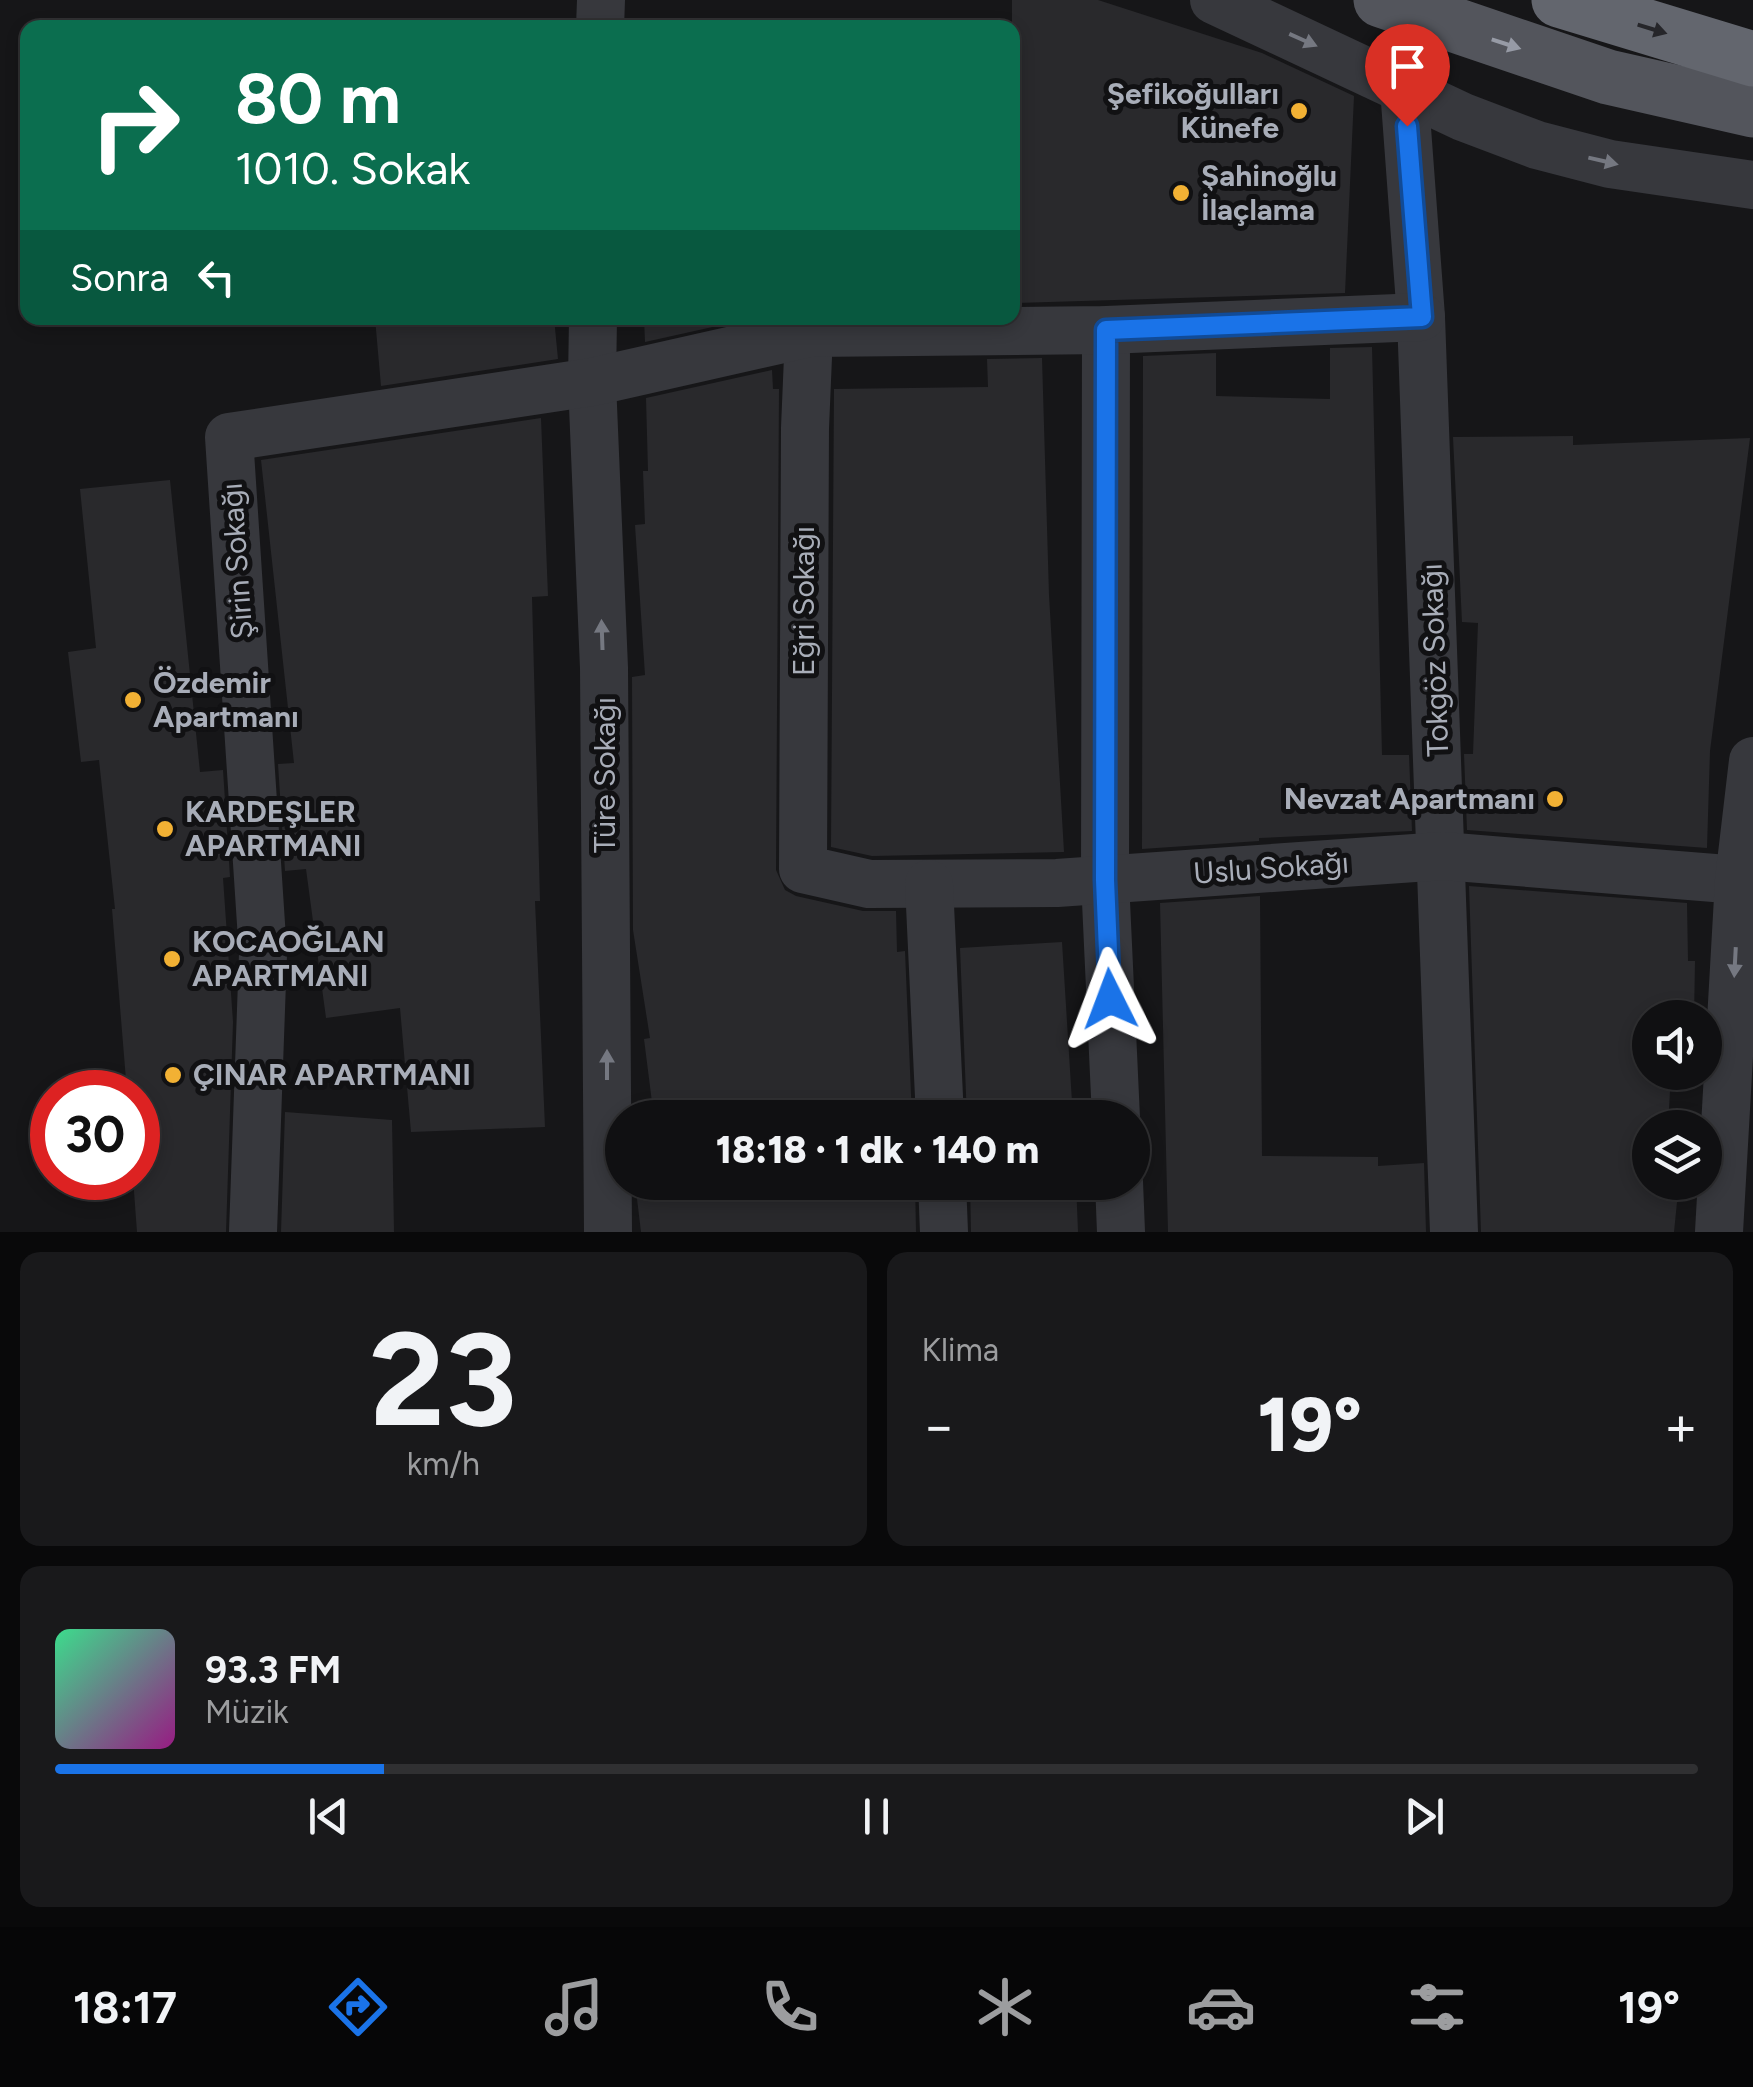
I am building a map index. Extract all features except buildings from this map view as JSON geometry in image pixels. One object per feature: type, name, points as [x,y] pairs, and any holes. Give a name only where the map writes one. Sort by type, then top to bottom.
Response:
[{"type":"highway","points":[[1559,0],[1753,60]]},
{"type":"main road","points":[[1381,0],[1608,77],[1753,110]]},
{"type":"street","points":[[1214,0],[1463,117],[1538,145],[1610,164],[1753,186]]},
{"type":"street","name":"Tokgöz Sokağı","points":[[1404,88],[1422,317],[1454,1232]]},
{"type":"street","points":[[592,382],[809,333],[1106,330],[1422,317]]},
{"type":"street","name":"Türe Sokağı","points":[[594,325],[592,382],[604,668],[608,1232]]},
{"type":"street","points":[[1106,330],[1105,880],[1115,1100]]},
{"type":"street","name":"Eğri Sokağı","points":[[804,869],[804,428],[809,333]]},
{"type":"street","name":"Şirin Sokağı","points":[[253,1232],[263,954],[229,437],[592,382]]},
{"type":"street","points":[[1719,1232],[1739,880],[1753,760]]},
{"type":"street","name":"Uslu Sokağı","points":[[804,869],[869,884],[929,884],[1105,880],[1443,856],[1739,880]]},
{"type":"street","points":[[929,884],[939,1100]]},
{"type":"street","points":[[943,1200],[944,1232]]},
{"type":"street","points":[[1119,1200],[1121,1232]]},
{"type":"place","name":"Şefikoğulları Künefe","points":[[1299,111]]},
{"type":"place","name":"Şahinoğlu İlaçlama","points":[[1181,193]]},
{"type":"place","name":"Özdemir Apartmanı","points":[[133,700]]},
{"type":"place","name":"Nevzat Apartmanı","points":[[1555,799]]},
{"type":"place","name":"KARDEŞLER APARTMANI","points":[[165,829]]},
{"type":"place","name":"KOCAOĞLAN APARTMANI","points":[[172,959]]},
{"type":"place","name":"ÇINAR APARTMANI","points":[[173,1075]]},
{"type":"route","points":[[1110,999],[1105,880],[1106,330],[1422,317],[1407,126]]}]
